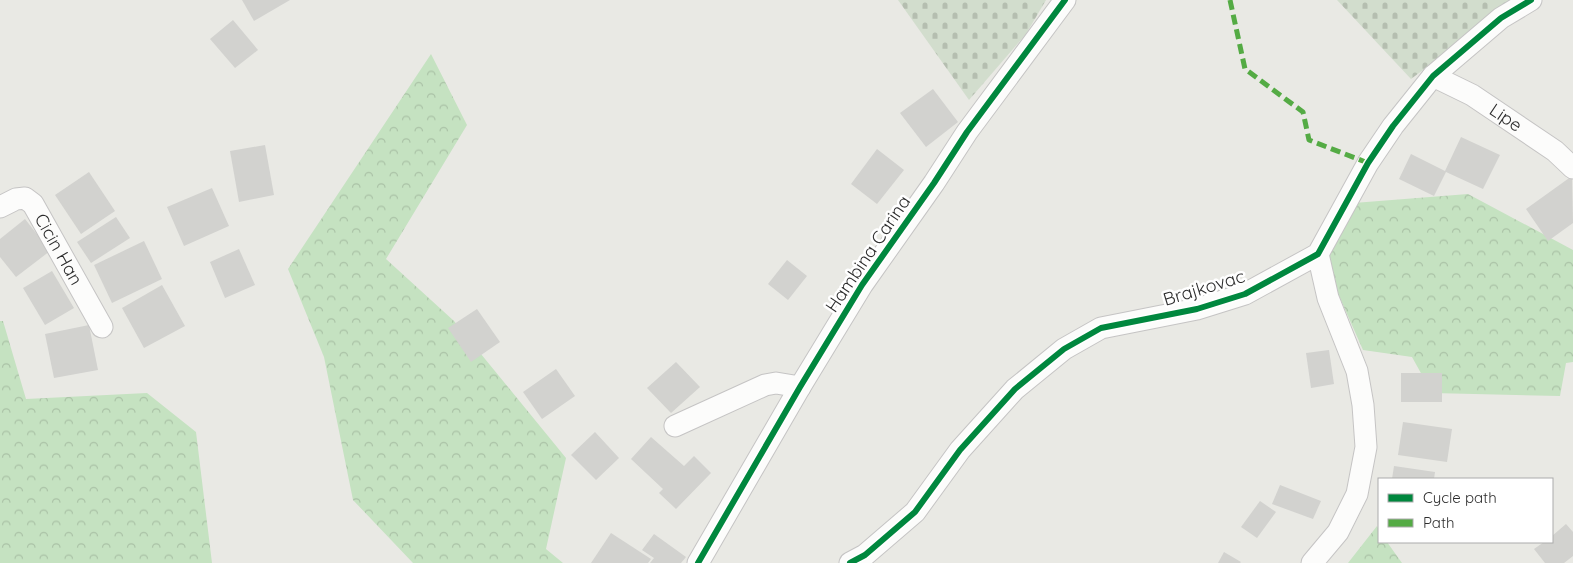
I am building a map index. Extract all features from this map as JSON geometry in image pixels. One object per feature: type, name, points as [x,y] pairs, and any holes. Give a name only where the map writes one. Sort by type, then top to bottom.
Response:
[{"type":"street","name":"Hambina Carina","points":[[698,563],[862,284],[934,184],[967,132],[1065,0]]},
{"type":"street","points":[[1312,563],[1338,532],[1357,494],[1366,447],[1363,405],[1357,371],[1328,298],[1318,254],[1368,163],[1393,126],[1433,76],[1502,18],[1531,0]]},
{"type":"street","name":"Lipe","points":[[1433,76],[1472,96],[1555,151],[1573,168]]},
{"type":"street","name":"Cicin Han","points":[[0,207],[16,199],[26,198],[33,204],[102,327]]},
{"type":"street","name":"Brajkovac","points":[[850,563],[866,555],[915,512],[960,450],[1009,396],[1064,348],[1101,328],[1197,309],[1245,294],[1318,254]]},
{"type":"street","points":[[675,426],[766,385],[776,383],[800,387]]},
{"type":"green space","points":[[898,0],[1046,0],[1026,34],[969,100]]},
{"type":"green space","points":[[1337,0],[1517,0],[1411,79]]},
{"type":"green space","points":[[431,54],[467,125],[386,259],[454,321],[566,458],[546,549],[563,563],[413,563],[353,500],[324,357],[288,269]]},
{"type":"green space","points":[[1468,194],[1573,250],[1573,362],[1566,363],[1560,396],[1432,393],[1412,357],[1363,350],[1324,262],[1341,204]]},
{"type":"green space","points":[[0,321],[3,321],[26,399],[147,393],[196,432],[212,563],[0,563]]},
{"type":"green space","points":[[1377,526],[1378,543],[1388,543],[1402,563],[1348,563]]},
{"type":"building","points":[[242,0],[290,0],[254,21]]},
{"type":"building","points":[[233,20],[258,50],[235,68],[210,39]]},
{"type":"building","points":[[933,89],[958,122],[926,147],[900,113]]},
{"type":"building","points":[[1461,137],[1500,155],[1483,189],[1446,172],[1434,196],[1399,179],[1411,154],[1445,171]]},
{"type":"building","points":[[265,145],[274,195],[239,202],[230,151]]},
{"type":"building","points":[[877,149],[904,170],[877,204],[851,184]]},
{"type":"building","points":[[89,172],[115,211],[81,234],[55,195]]},
{"type":"building","points":[[1572,176],[1573,223],[1548,241],[1526,209]]},
{"type":"building","points":[[212,188],[229,226],[184,246],[167,207]]},
{"type":"building","points":[[116,217],[130,238],[91,263],[77,242]]},
{"type":"building","points":[[25,219],[50,251],[16,277],[0,257],[0,239]]},
{"type":"building","points":[[144,241],[162,279],[112,303],[94,265]]},
{"type":"building","points":[[239,249],[255,285],[225,298],[210,262]]},
{"type":"building","points":[[787,260],[807,276],[788,300],[768,284]]},
{"type":"building","points":[[52,271],[74,308],[45,325],[23,288]]},
{"type":"building","points":[[162,285],[185,326],[144,348],[122,308]]},
{"type":"building","points":[[477,309],[500,342],[471,362],[448,328]]},
{"type":"building","points":[[89,325],[98,370],[54,378],[45,334]]},
{"type":"building","points":[[1329,350],[1334,384],[1311,388],[1306,353]]},
{"type":"building","points":[[676,362],[700,387],[671,413],[647,388]]},
{"type":"building","points":[[556,369],[575,396],[542,419],[523,392]]},
{"type":"building","points":[[1401,373],[1442,373],[1442,402],[1401,402]]},
{"type":"building","points":[[1403,422],[1452,429],[1447,462],[1398,455]]},
{"type":"building","points":[[595,432],[619,458],[596,480],[571,455]]},
{"type":"building","points":[[651,437],[684,466],[694,456],[711,473],[676,509],[659,493],[663,489],[631,459]]},
{"type":"building","points":[[1394,466],[1435,472],[1434,478],[1392,478]]},
{"type":"building","points":[[1280,485],[1321,501],[1313,519],[1272,504]]},
{"type":"building","points":[[1260,501],[1276,512],[1257,538],[1241,527]]},
{"type":"building","points":[[1566,524],[1573,532],[1573,556],[1564,563],[1545,563],[1534,549],[1543,543],[1553,543],[1553,535]]},
{"type":"building","points":[[611,533],[651,559],[648,563],[591,563]]},
{"type":"building","points":[[654,534],[686,557],[681,563],[650,563],[654,558],[642,550]]},
{"type":"building","points":[[1224,552],[1241,562],[1218,563]]},
{"type":"marked path","points":[[1230,0],[1245,69],[1303,112],[1309,140],[1368,163]]},
{"type":"cycle path","points":[[698,563],[800,387],[862,285],[934,183],[967,132],[1065,0]]},
{"type":"cycle path","points":[[850,563],[865,555],[915,512],[960,450],[1015,389],[1064,349],[1101,328],[1197,309],[1245,294],[1318,254],[1368,163],[1393,126],[1433,76],[1501,18],[1531,0]]}]
